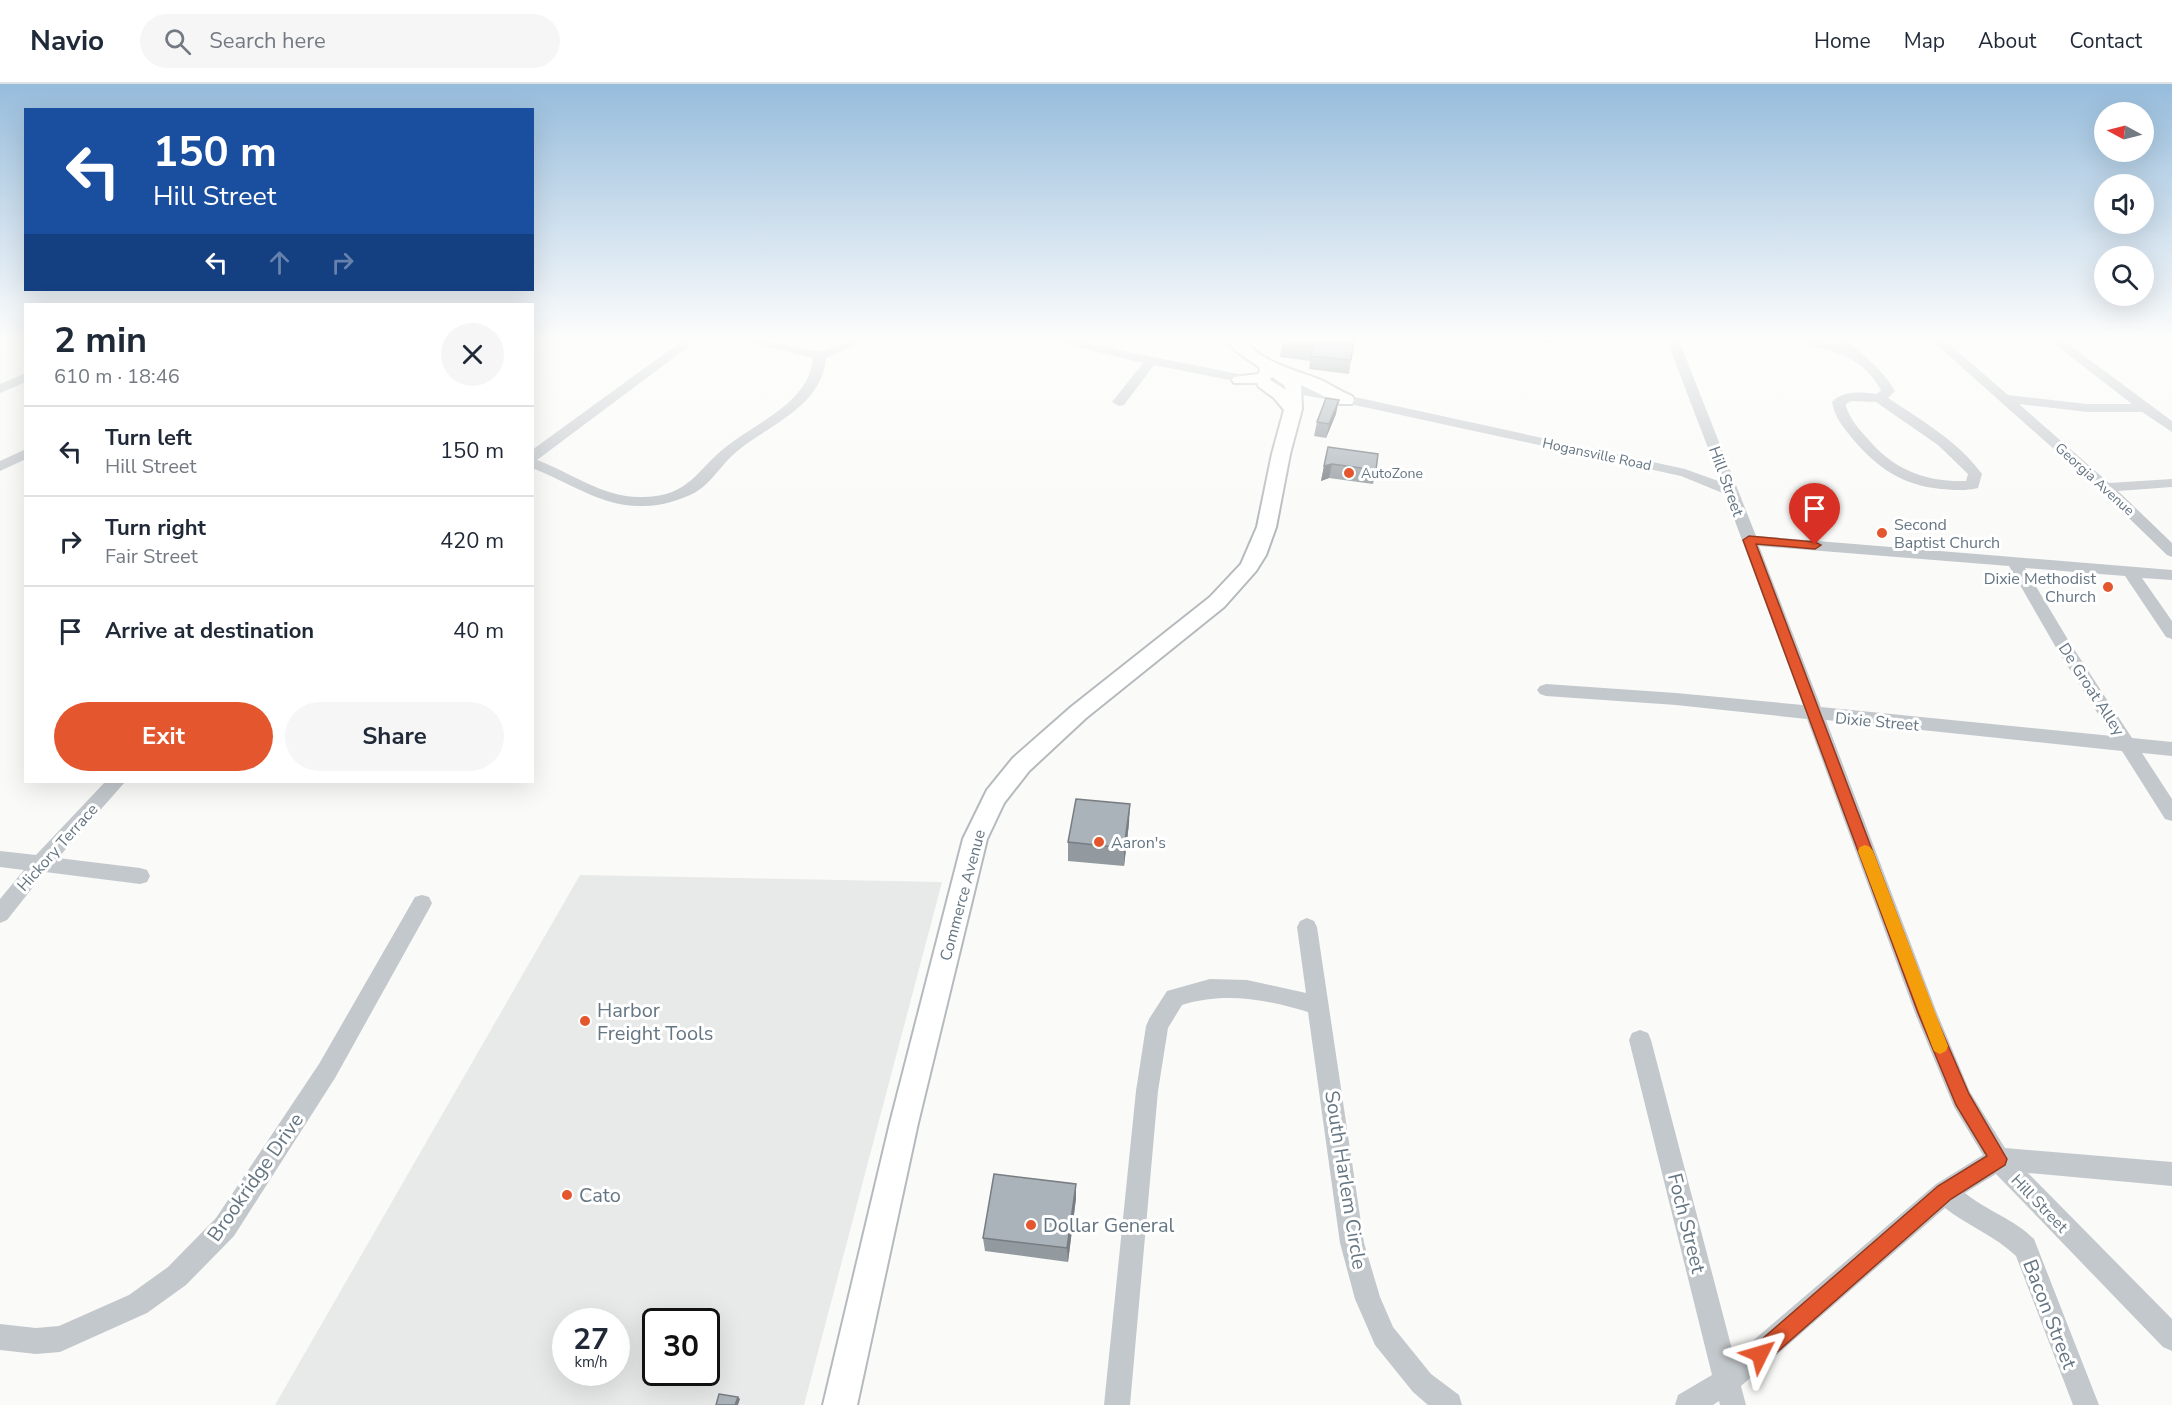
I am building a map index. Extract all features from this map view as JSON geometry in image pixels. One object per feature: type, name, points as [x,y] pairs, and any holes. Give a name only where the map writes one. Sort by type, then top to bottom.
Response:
[{"type":"main road","name":"Commerce Avenue","points":[[840,1405],[904,1123],[975,839],[987,812],[1000,789],[1026,760],[1076,713],[1215,604],[1236,584],[1250,565],[1268,515],[1293,400]]},
{"type":"main road","points":[[1298,400],[1346,400]]},
{"type":"street","points":[[534,456],[610,400]]},
{"type":"street","points":[[534,464],[552,469],[603,495],[642,502],[666,499],[694,486],[730,450],[799,400]]},
{"type":"street","name":"Hogansville Road","points":[[1346,400],[1685,473],[1730,491]]},
{"type":"street","name":"Hill Street","points":[[1697,400],[1926,1013],[1962,1099],[1998,1159],[2172,1338]]},
{"type":"street","points":[[1841,400],[1839,402],[1842,414],[1852,430],[1873,456],[1902,476],[1926,484],[1973,486],[1975,474],[1970,467],[1933,435],[1882,400]]},
{"type":"street","name":"Georgia Avenue","points":[[2006,400],[2106,488],[2172,552]]},
{"type":"street","points":[[2009,400],[2087,408],[2145,408]]},
{"type":"street","points":[[2134,400],[2172,428]]},
{"type":"street","points":[[0,466],[24,454]]},
{"type":"street","points":[[2106,488],[2172,483]]},
{"type":"street","points":[[1749,540],[2172,575]]},
{"type":"street","name":"De Groat Alley","points":[[2014,562],[2064,647],[2172,814]]},
{"type":"street","points":[[2130,572],[2172,633]]},
{"type":"street","name":"Dixie Street","points":[[1546,690],[1676,699],[1814,715],[2172,748]]},
{"type":"street","name":"Hickory Terrace","points":[[0,914],[40,864],[115,783]]},
{"type":"street","points":[[0,859],[140,876]]},
{"type":"street","name":"Brookridge Drive","points":[[0,1337],[36,1341],[60,1339],[138,1304],[177,1276],[225,1227],[327,1071],[422,903]]},
{"type":"street","name":"South Harlem Circle","points":[[1308,927],[1352,1243],[1368,1299],[1384,1336],[1422,1383],[1449,1405]]},
{"type":"street","points":[[1117,1405],[1147,1091],[1157,1026],[1175,998],[1203,989],[1221,987],[1260,991],[1319,1006]]},
{"type":"street","name":"Foch Street","points":[[1640,1040],[1733,1405]]},
{"type":"street","points":[[1688,1405],[1727,1381],[1945,1192],[1998,1159],[2172,1174]]},
{"type":"street","name":"Bacon Street","points":[[1945,1192],[1972,1214],[2010,1233],[2025,1248],[2086,1405]]},
{"type":"shaded area","points":[[580,875],[942,882],[804,1405],[275,1405]]},
{"type":"building","points":[[1325,400],[1339,400],[1329,424],[1317,422]]},
{"type":"building","points":[[1328,447],[1378,454],[1376,470],[1332,464],[1324,466]]},
{"type":"building","points":[[1076,799],[1130,804],[1124,848],[1068,842]]},
{"type":"building","name":"Dollar General","points":[[994,1174],[1076,1184],[1067,1248],[983,1238]]},
{"type":"building","points":[[719,1394],[738,1397],[735,1405],[716,1405]]},
{"type":"slow traffic","points":[[1865,851],[1940,1046]]},
{"type":"place","name":"AutoZone","points":[[1349,473]]},
{"type":"place","name":"Second Baptist Church","points":[[1882,533]]},
{"type":"place","name":"Dixie Methodist Church","points":[[2108,587]]},
{"type":"place","name":"Aaron's","points":[[1099,842]]},
{"type":"place","name":"Harbor Freight Tools","points":[[585,1021]]},
{"type":"place","name":"Cato","points":[[567,1195]]},
{"type":"place","name":"Dollar General","points":[[1031,1225]]},
{"type":"route","points":[[1760,1354],[1945,1192],[1998,1159],[1962,1099],[1926,1013],[1749,540],[1815,545]]}]
